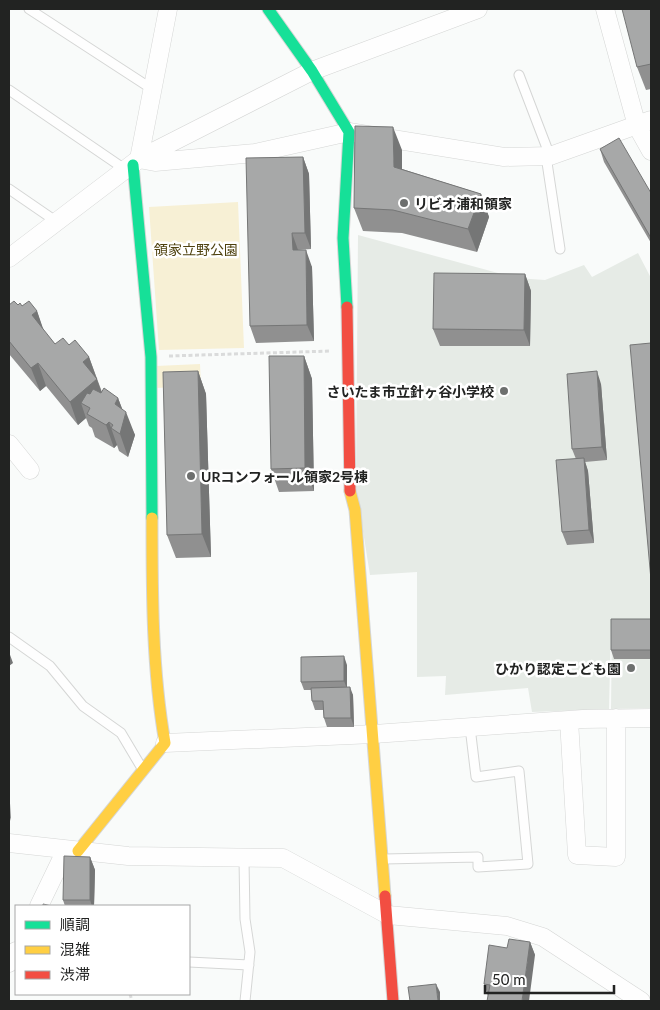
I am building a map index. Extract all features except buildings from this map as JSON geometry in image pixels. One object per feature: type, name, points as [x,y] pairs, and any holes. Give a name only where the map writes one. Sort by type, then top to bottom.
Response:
[{"type":"street","points":[[165,743],[159,708],[152,577],[151,357],[133,165],[152,89],[168,9]]},
{"type":"street","points":[[268,9],[312,71],[349,132],[343,238],[349,350],[350,494],[355,510],[374,734],[393,1001]]},
{"type":"street","points":[[9,258],[133,165],[312,71],[478,9]]},
{"type":"street","points":[[605,9],[644,123],[651,150]]},
{"type":"street","points":[[133,165],[256,153],[349,132],[504,158],[548,156],[644,123]]},
{"type":"street","points":[[9,444],[30,470]]},
{"type":"street","points":[[569,720],[577,855],[616,857],[616,718]]},
{"type":"street","points":[[40,905],[72,851],[165,743],[374,734],[569,720],[651,718]]},
{"type":"street","points":[[9,843],[128,856],[244,859],[283,858],[388,915],[507,926],[543,937],[641,1001]]},
{"type":"lane","points":[[29,9],[152,89]]},
{"type":"lane","points":[[519,75],[548,156],[560,249]]},
{"type":"lane","points":[[9,90],[133,165]]},
{"type":"lane","points":[[9,189],[57,222]]},
{"type":"lane","points":[[9,636],[50,666],[83,706],[121,733],[143,770]]},
{"type":"lane","points":[[384,859],[478,857],[478,867],[528,864],[519,771],[476,777],[470,727]]},
{"type":"lane","points":[[244,859],[249,965],[244,1001]]},
{"type":"lane","points":[[190,962],[249,965]]},
{"type":"path","points":[[151,357],[349,350]]},
{"type":"shaded area","name":"さいたま市立針ヶ谷小学校","points":[[358,235],[516,278],[545,280],[584,265],[592,277],[638,253],[651,278],[651,627],[611,626],[609,709],[532,712],[528,688],[445,695],[446,676],[417,677],[417,572],[370,575],[356,487]]},
{"type":"shaded area","name":"ひかり認定こども園","points":[[612,627],[651,628],[651,708],[611,709]]},
{"type":"green space","name":"領家立野公園","points":[[238,202],[244,348],[159,350],[149,207]]},
{"type":"green space","points":[[200,364],[201,386],[156,388],[156,366]]},
{"type":"traffic: fast","points":[[268,9],[312,71],[349,132],[343,238],[347,307]]},
{"type":"traffic: fast","points":[[133,165],[151,357],[152,518]]},
{"type":"traffic: slow","points":[[350,491],[355,510],[385,896]]},
{"type":"traffic: slow","points":[[78,851],[165,743],[155,659],[152,518]]},
{"type":"traffic: jam","points":[[347,307],[350,491]]},
{"type":"traffic: jam","points":[[385,896],[393,1001]]},
{"type":"place","name":"リビオ浦和領家","points":[[404,203]]},
{"type":"place","name":"さいたま市立針ヶ谷小学校","points":[[504,391]]},
{"type":"place","name":"URコンフォール領家2号棟","points":[[191,476]]},
{"type":"place","name":"ひかり認定こども園","points":[[631,668]]}]
